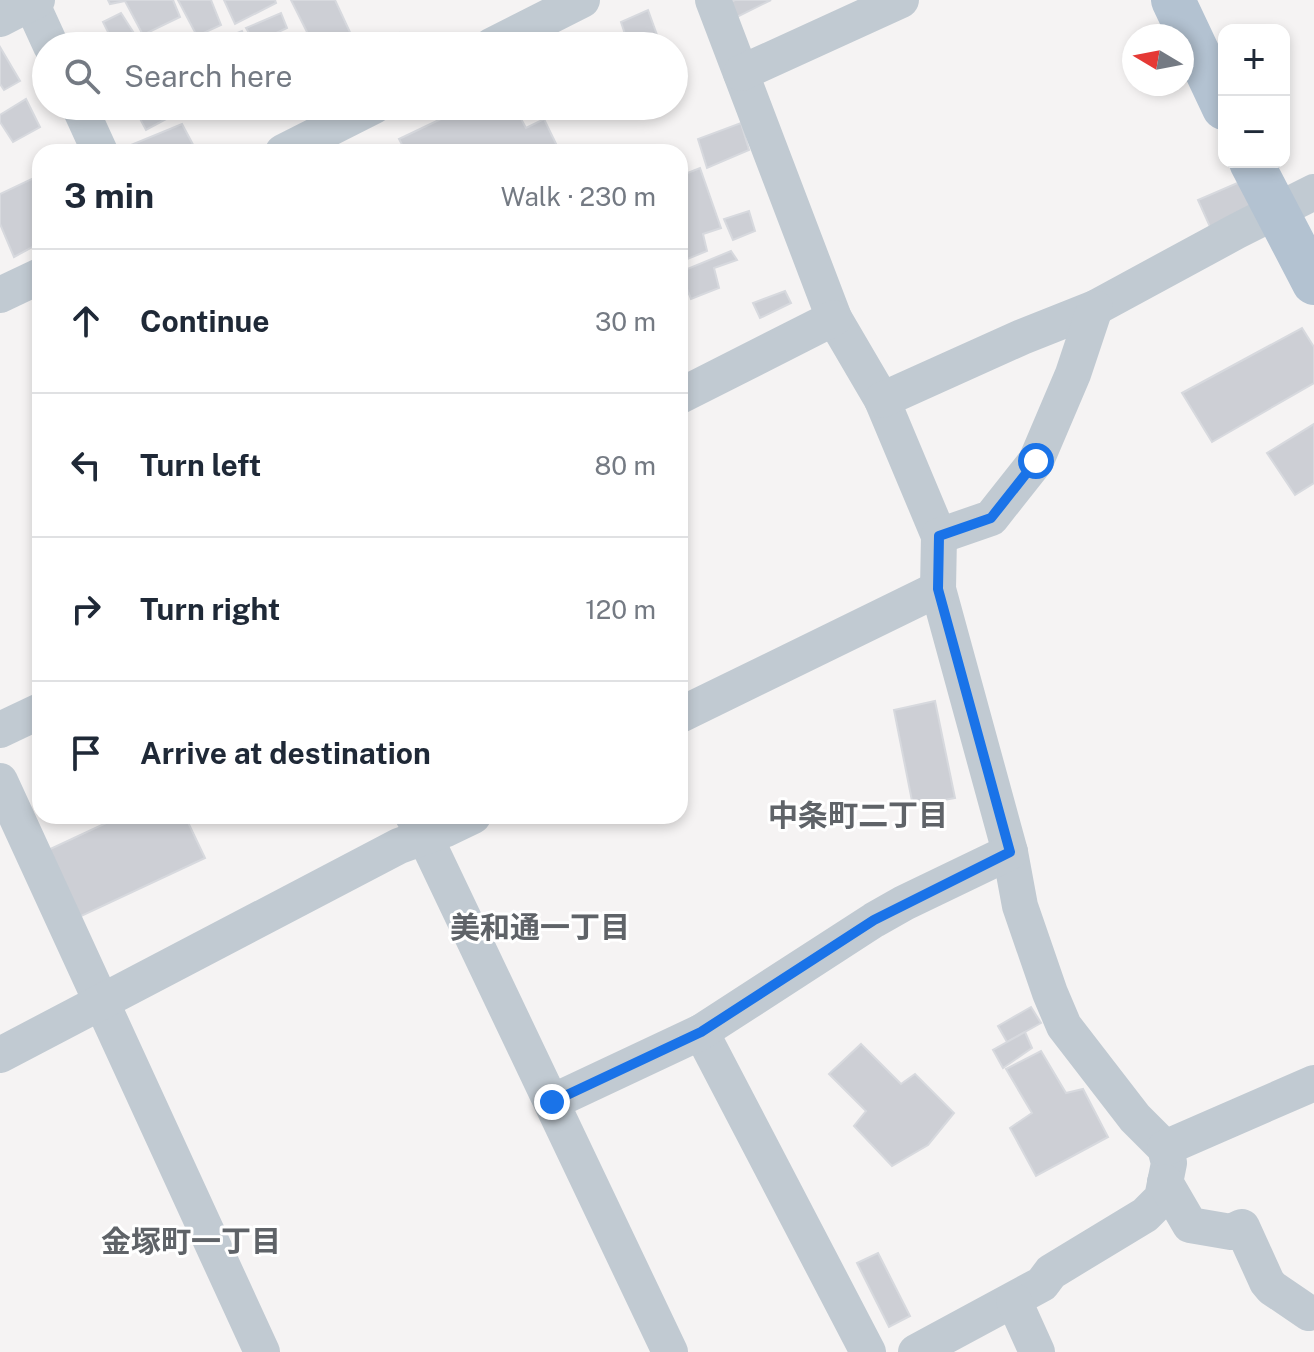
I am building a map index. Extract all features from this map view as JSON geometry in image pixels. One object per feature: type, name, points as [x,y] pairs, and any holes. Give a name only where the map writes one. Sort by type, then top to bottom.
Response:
[{"type":"main road","points":[[1173,0],[1218,96]]},
{"type":"main road","points":[[1258,168],[1295,202],[1314,283]]},
{"type":"street","points":[[519,32],[582,0]]},
{"type":"street","points":[[713,0],[834,318],[882,400],[939,536],[938,589],[1010,852],[1020,906],[1064,1026],[1135,1118],[1165,1165],[1190,1225],[1231,1232],[1242,1227],[1267,1282],[1309,1313]]},
{"type":"street","points":[[741,73],[901,0]]},
{"type":"street","points":[[0,19],[33,1],[45,32]]},
{"type":"street","points":[[85,120],[96,144]]},
{"type":"street","points":[[299,144],[346,120]]},
{"type":"street","points":[[882,400],[1095,308],[1295,202]]},
{"type":"street","points":[[0,295],[32,280]]},
{"type":"street","points":[[939,536],[991,518],[1036,461],[1073,374],[1095,308]]},
{"type":"street","points":[[688,392],[834,318]]},
{"type":"street","points":[[688,711],[938,589]]},
{"type":"street","points":[[0,730],[32,715]]},
{"type":"street","points":[[0,781],[262,1352]]},
{"type":"street","points":[[419,826],[446,829],[456,824]]},
{"type":"street","points":[[0,1055],[399,846],[419,826]]},
{"type":"street","points":[[419,826],[670,1352]]},
{"type":"street","points":[[552,1102],[701,1032],[874,920],[1010,852]]},
{"type":"street","points":[[701,1032],[868,1352]]},
{"type":"street","points":[[1165,1165],[1314,1083]]},
{"type":"street","points":[[916,1352],[1014,1301],[1042,1284],[1051,1272],[1145,1215],[1162,1198],[1165,1165]]},
{"type":"street","points":[[1014,1301],[1037,1352]]},
{"type":"building","points":[[108,0],[173,0],[180,17],[149,32],[141,32],[125,1],[110,4]]},
{"type":"building","points":[[178,0],[211,0],[221,25],[206,32],[195,32]]},
{"type":"building","points":[[224,0],[275,0],[276,3],[235,24]]},
{"type":"building","points":[[291,0],[335,0],[350,32],[307,32]]},
{"type":"building","points":[[735,0],[771,0],[735,18],[728,3]]},
{"type":"building","points":[[648,10],[656,32],[624,32],[621,22]]},
{"type":"building","points":[[121,13],[133,32],[108,32],[103,22]]},
{"type":"building","points":[[281,13],[287,28],[278,32],[248,32],[246,28]]},
{"type":"building","points":[[0,47],[20,81],[4,90],[0,84]]},
{"type":"building","points":[[26,99],[32,111],[32,120],[36,120],[40,127],[13,142],[0,122],[0,115]]},
{"type":"building","points":[[141,120],[164,120],[146,130]]},
{"type":"building","points":[[439,120],[522,120],[526,128],[544,120],[556,144],[402,144],[399,139]]},
{"type":"building","points":[[741,123],[749,150],[707,168],[698,139]]},
{"type":"building","points":[[182,124],[193,144],[133,144]]},
{"type":"building","points":[[700,168],[721,228],[703,234],[707,251],[688,259],[688,173]]},
{"type":"building","points":[[32,179],[32,247],[14,257],[0,224],[0,194]]},
{"type":"building","points":[[1242,181],[1256,206],[1211,229],[1198,200]]},
{"type":"building","points":[[749,211],[755,231],[733,240],[724,219]]},
{"type":"building","points":[[731,251],[737,260],[714,268],[719,288],[691,299],[688,269]]},
{"type":"building","points":[[785,291],[791,303],[760,318],[753,303]]},
{"type":"building","points":[[1302,328],[1314,347],[1314,383],[1212,442],[1182,393]]},
{"type":"building","points":[[1314,424],[1314,483],[1295,495],[1267,453]]},
{"type":"building","points":[[935,701],[955,798],[913,806],[894,710]]},
{"type":"building","points":[[104,824],[189,824],[205,858],[77,918],[46,851]]},
{"type":"building","points":[[1031,1007],[1041,1023],[1007,1042],[998,1026]]},
{"type":"building","points":[[1025,1032],[1032,1048],[1003,1068],[993,1050]]},
{"type":"building","points":[[861,1044],[901,1084],[915,1074],[954,1113],[928,1145],[892,1166],[854,1126],[866,1111],[829,1074]]},
{"type":"building","points":[[1041,1051],[1066,1093],[1083,1089],[1108,1137],[1036,1176],[1010,1128],[1032,1113],[1006,1069]]},
{"type":"building","points":[[878,1253],[910,1316],[889,1327],[857,1263]]},
{"type":"district","name":"中条町二丁目","points":[[858,816]]},
{"type":"district","name":"美和通一丁目","points":[[540,928]]},
{"type":"district","name":"金塚町一丁目","points":[[191,1242]]},
{"type":"route","points":[[552,1102],[701,1032],[874,920],[1010,852],[938,589],[939,536],[991,518],[1036,461]]}]
